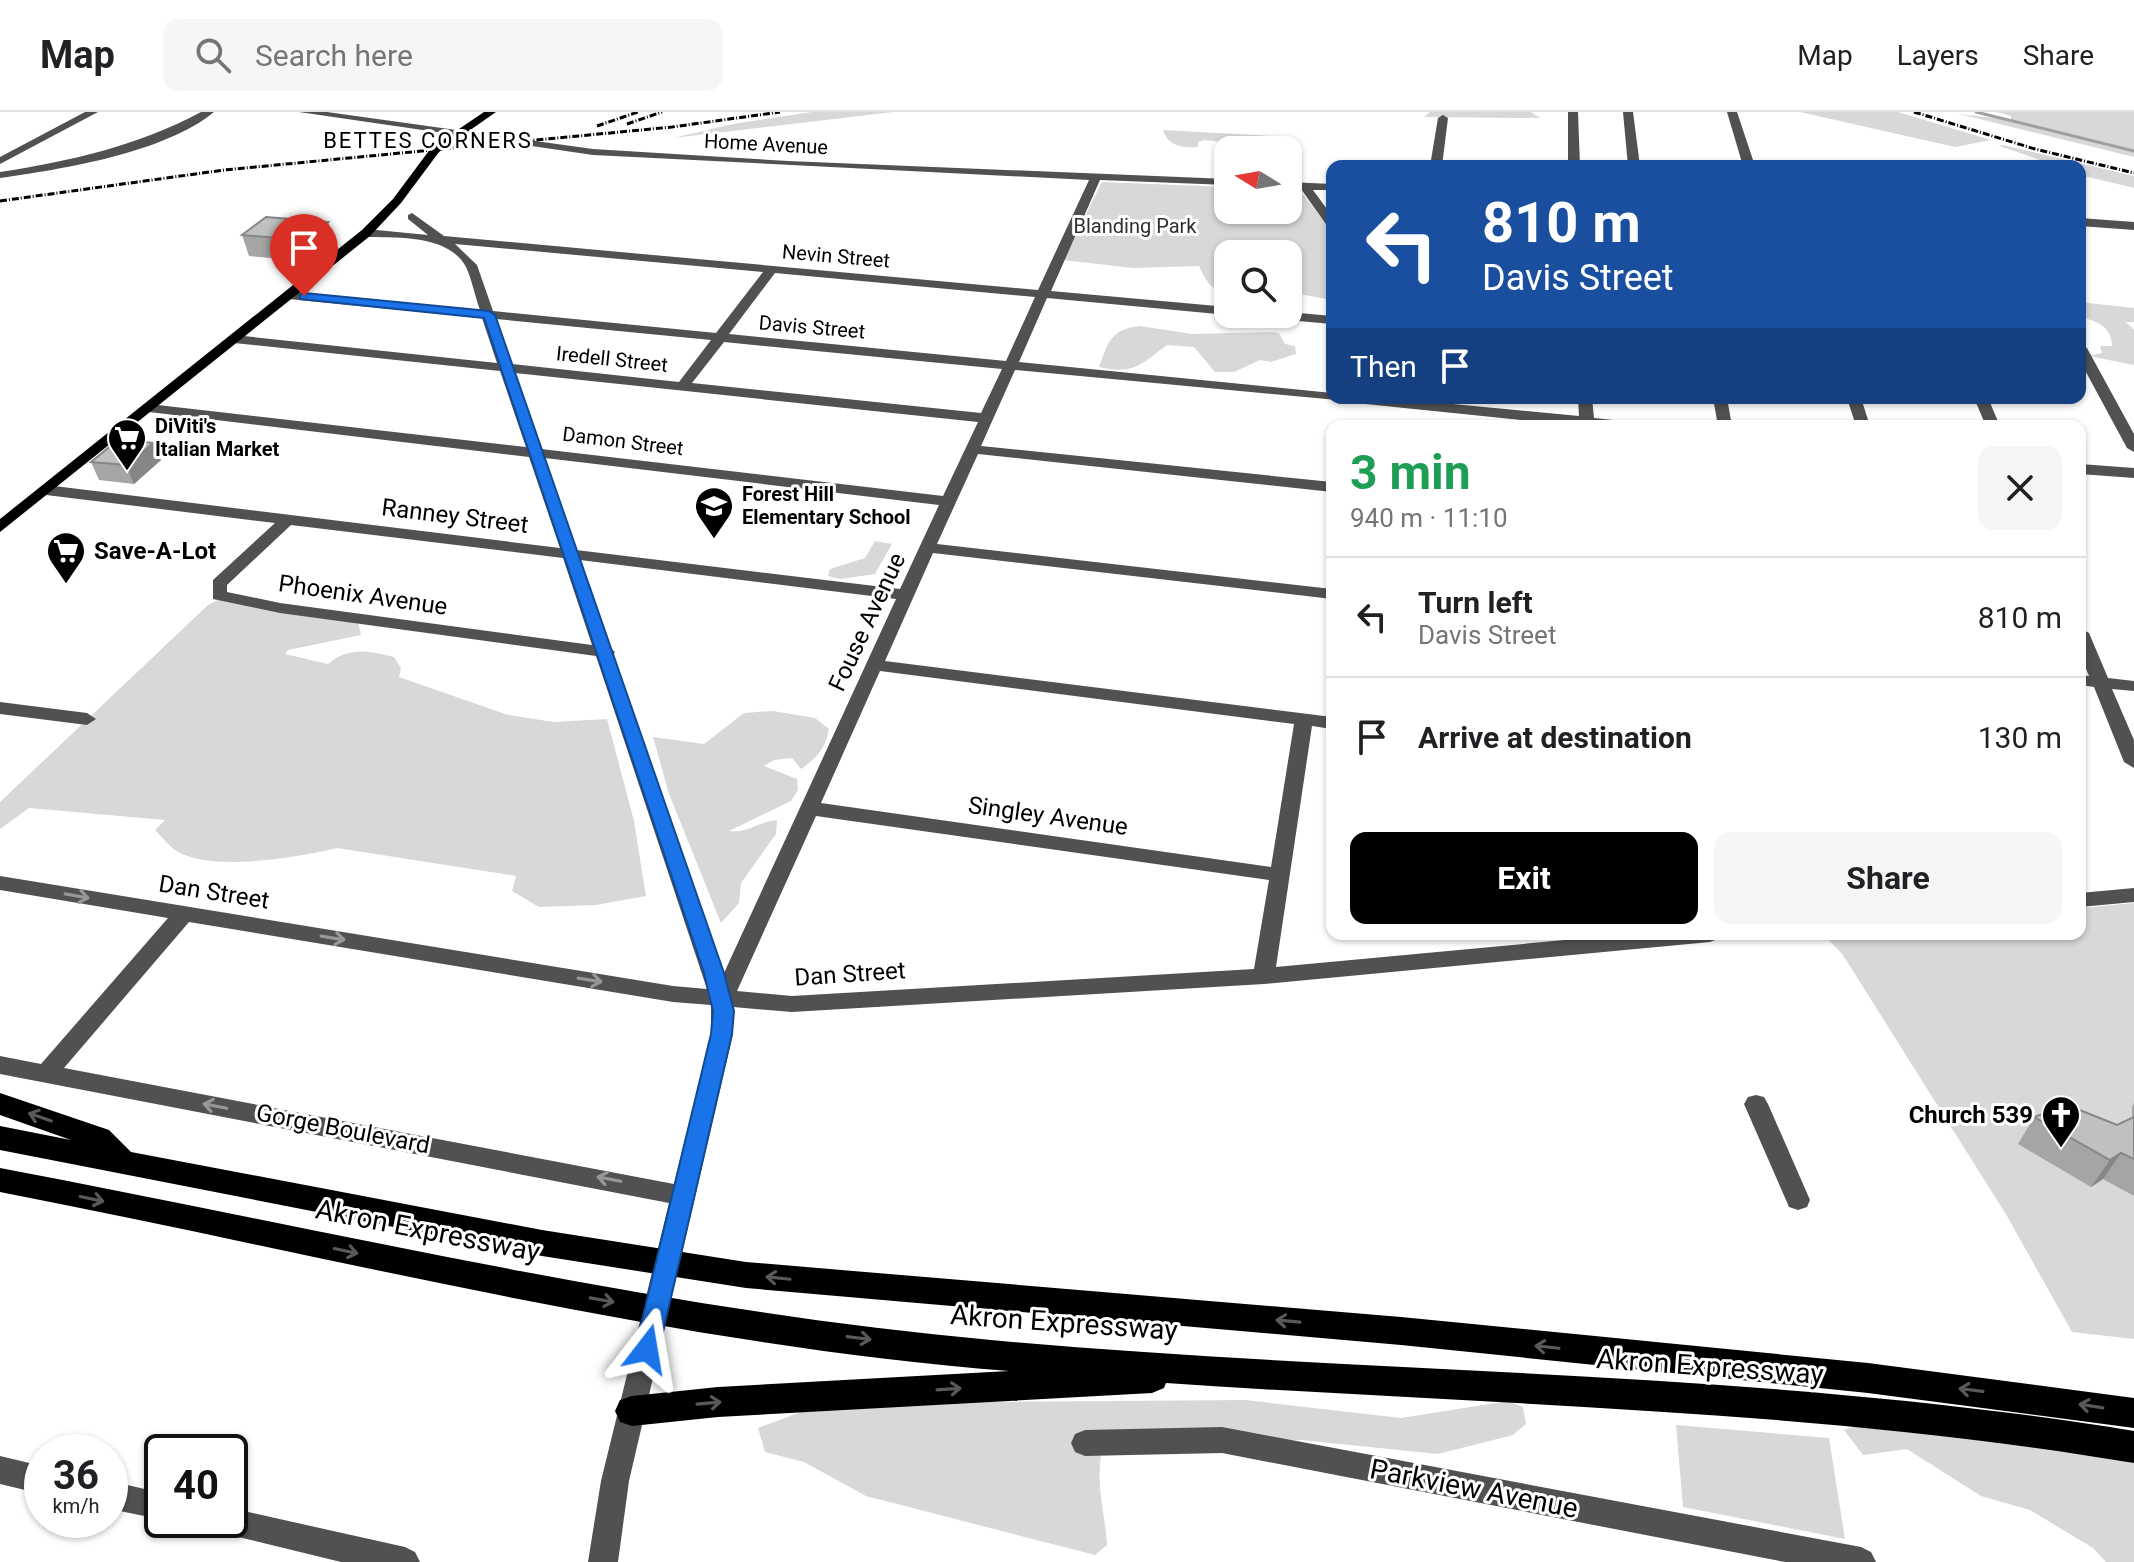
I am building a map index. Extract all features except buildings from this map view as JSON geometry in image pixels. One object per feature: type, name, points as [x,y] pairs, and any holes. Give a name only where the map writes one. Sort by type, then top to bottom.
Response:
[{"type":"highway","points":[[0,1104],[99,1138],[124,1163]]},
{"type":"highway","name":"Akron Expressway","points":[[0,1138],[542,1243],[746,1275],[1401,1331],[1868,1378],[2134,1413]]},
{"type":"highway","name":"Akron Expressway","points":[[0,1180],[503,1283],[723,1322],[989,1354],[1877,1412],[2060,1433],[2134,1447]]},
{"type":"highway","points":[[632,1411],[990,1386],[1277,1374]]},
{"type":"main road","points":[[0,527],[366,233],[397,201],[427,158],[448,139],[491,112]]},
{"type":"street","points":[[0,161],[93,112]]},
{"type":"street","points":[[0,175],[74,164],[133,149],[209,112]]},
{"type":"street","name":"Home Avenue","points":[[304,112],[448,139],[482,139],[544,147],[788,164],[1214,181]]},
{"type":"street","points":[[1573,112],[1574,160]]},
{"type":"street","points":[[1628,112],[1633,160]]},
{"type":"street","points":[[1732,112],[1747,160]]},
{"type":"street","points":[[417,121],[427,114]]},
{"type":"street","points":[[1437,160],[1443,118]]},
{"type":"street","name":"Fouse Avenue","points":[[722,1000],[1096,177]]},
{"type":"street","points":[[1302,186],[1326,187]]},
{"type":"street","points":[[1305,186],[1326,216]]},
{"type":"street","points":[[412,217],[464,254],[471,265],[606,652],[722,1000],[722,1034],[615,1481],[603,1562]]},
{"type":"street","points":[[2086,222],[2134,226]]},
{"type":"street","name":"Nevin Street","points":[[366,233],[1214,310]]},
{"type":"street","points":[[683,386],[771,270]]},
{"type":"street","name":"Davis Street","points":[[289,295],[1326,396]]},
{"type":"street","points":[[1302,317],[1326,319]]},
{"type":"street","name":"Iredell Street","points":[[234,339],[985,418]]},
{"type":"street","points":[[2086,359],[2134,448]]},
{"type":"street","points":[[1402,404],[1550,420]]},
{"type":"street","name":"Damon Street","points":[[149,408],[949,501]]},
{"type":"street","points":[[972,449],[1326,486]]},
{"type":"street","points":[[2086,469],[2134,473]]},
{"type":"street","name":"Ranney Street","points":[[46,490],[905,595]]},
{"type":"street","name":"Phoenix Avenue","points":[[287,520],[219,584],[219,595],[280,608],[606,652]]},
{"type":"street","points":[[928,548],[1326,593]]},
{"type":"street","points":[[2086,647],[2134,762]]},
{"type":"street","points":[[873,665],[1326,722]]},
{"type":"street","points":[[2086,681],[2134,686]]},
{"type":"street","points":[[0,708],[87,719]]},
{"type":"street","points":[[1264,976],[1304,720]]},
{"type":"street","name":"Singley Avenue","points":[[808,808],[1280,875]]},
{"type":"street","name":"Dan Street","points":[[0,883],[722,1000],[792,1004],[1264,976],[1598,940]]},
{"type":"street","points":[[2086,899],[2134,895]]},
{"type":"street","points":[[46,1074],[184,914]]},
{"type":"street","name":"Gorge Boulevard","points":[[0,1065],[683,1204]]},
{"type":"street","points":[[1756,1104],[1798,1200]]},
{"type":"street","name":"Parkview Avenue","points":[[1085,1443],[1222,1440],[1861,1562]]},
{"type":"street","points":[[0,1470],[24,1476]]},
{"type":"street","points":[[248,1526],[405,1562]]},
{"type":"green space","points":[[812,112],[893,112],[673,138],[733,124]]},
{"type":"green space","points":[[1430,112],[1531,112],[1540,118],[1424,117]]},
{"type":"green space","points":[[1800,112],[1898,112],[1991,140],[1955,147]]},
{"type":"green space","points":[[1997,112],[2134,112],[2134,157],[1959,114],[2011,120],[2011,116]]},
{"type":"green space","points":[[1163,130],[1273,136],[1214,136],[1214,141],[1198,142],[1198,147],[1172,143]]},
{"type":"green space","points":[[2003,145],[2066,160],[2040,160],[1999,146]]},
{"type":"green space","points":[[2086,165],[2134,176],[2134,188],[2086,176]]},
{"type":"green space","name":"Blanding Park","points":[[1102,182],[1214,186],[1214,224],[1302,224],[1302,193],[1326,224],[1326,299],[1302,295],[1302,240],[1214,240],[1214,288],[1199,266],[1133,268],[1063,260]]},
{"type":"green space","points":[[2086,303],[2134,308],[2134,322],[2126,322],[2134,330],[2134,365],[2089,356],[2102,353],[2100,346],[2112,346],[2106,330],[2086,319]]},
{"type":"green space","points":[[1140,326],[1192,334],[1279,333],[1285,344],[1295,346],[1296,354],[1271,362],[1260,360],[1234,372],[1215,372],[1194,347],[1167,345],[1129,369],[1099,367],[1112,338],[1123,330]]},
{"type":"green space","points":[[875,541],[892,544],[875,574],[840,579],[828,576],[830,569],[865,558]]},
{"type":"green space","points":[[220,599],[358,622],[361,635],[288,650],[285,654],[328,664],[352,652],[376,653],[394,657],[401,668],[399,677],[508,715],[554,722],[607,719],[634,821],[646,896],[596,905],[539,907],[512,891],[516,876],[337,848],[257,861],[194,858],[178,852],[155,830],[165,820],[29,808],[0,829],[0,802],[208,605]]},
{"type":"green space","points":[[773,711],[815,718],[829,729],[828,736],[820,752],[801,769],[792,758],[774,760],[764,766],[797,779],[798,790],[791,801],[729,831],[742,831],[777,820],[776,834],[741,883],[739,903],[721,923],[669,794],[653,737],[704,744],[744,713]]},
{"type":"green space","points":[[2134,903],[2134,1339],[2072,1332],[2007,1216],[1843,955],[1829,940],[2086,940],[2086,907]]},
{"type":"green space","points":[[1245,1400],[1401,1418],[1508,1401],[1523,1407],[1526,1424],[1513,1435],[1438,1454],[1301,1440],[1105,1437],[1100,1479],[1107,1545],[1095,1555],[866,1496],[804,1462],[765,1452],[758,1428],[801,1412],[975,1402]]},
{"type":"green space","points":[[1873,1421],[2134,1439],[2134,1562],[2106,1562],[2093,1548],[2030,1510],[1981,1496],[1907,1449],[1863,1455],[1844,1430]]},
{"type":"green space","points":[[1676,1425],[1829,1438],[1845,1539],[1683,1507]]},
{"type":"waterway","points":[[1976,112],[2134,151]]},
{"type":"railway","points":[[597,126],[638,112]]},
{"type":"railway","points":[[627,124],[662,112]]},
{"type":"railway","points":[[0,201],[224,170],[672,127],[780,112]]},
{"type":"railway","points":[[1914,112],[2080,160]]},
{"type":"railway","points":[[2086,161],[2134,173]]},
{"type":"place","name":"DiViti's Italian Market","points":[[127,472]]},
{"type":"place","name":"Forest Hill Elementary School","points":[[714,540]]},
{"type":"place","name":"Save-A-Lot","points":[[66,585]]},
{"type":"place","name":"Church 539","points":[[2061,1149]]},
{"type":"district","name":"BETTES CORNERS","points":[[428,140]]},
{"type":"route","points":[[304,296],[489,315],[714,973],[724,1011],[722,1034],[647,1349]]}]
